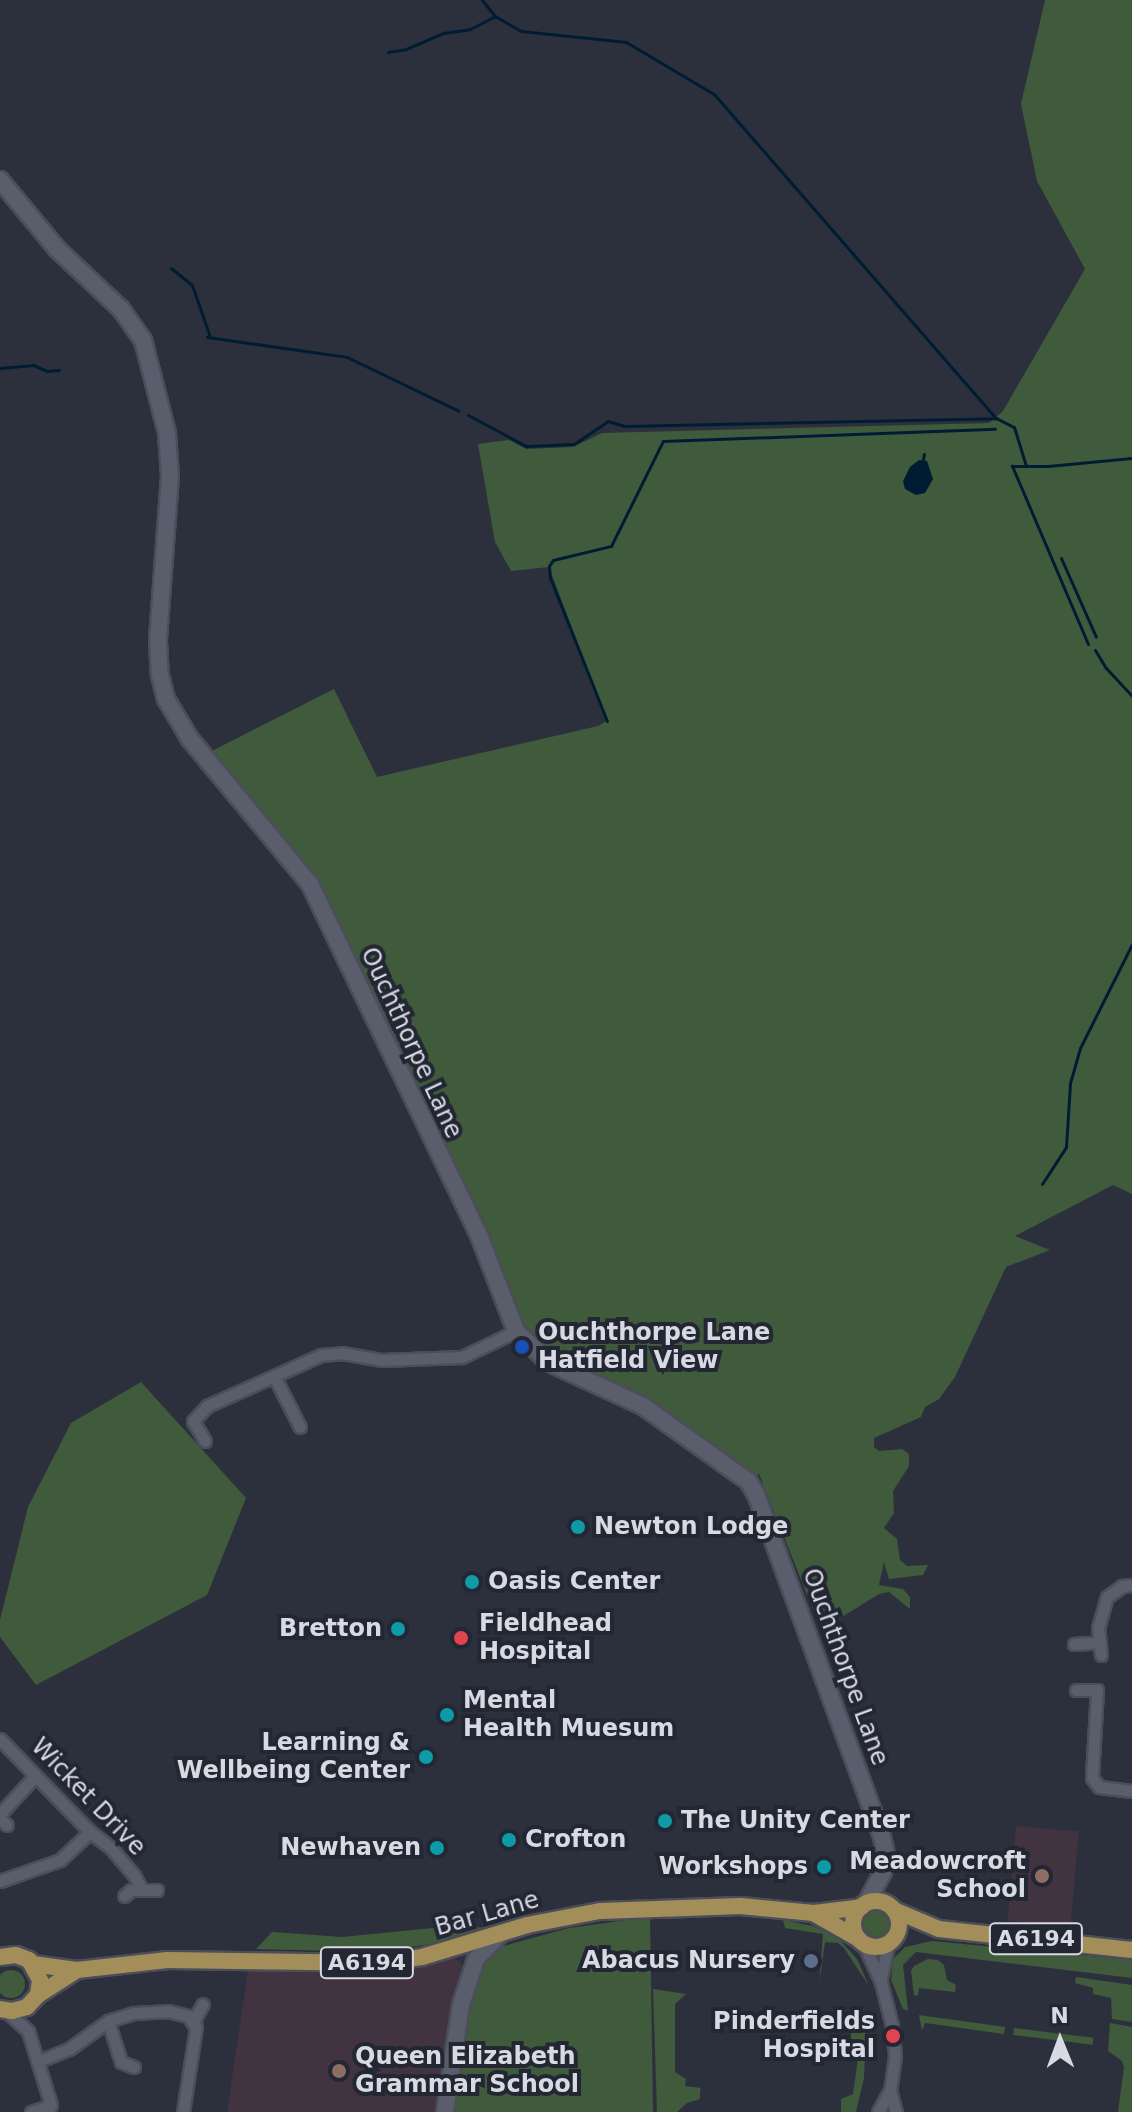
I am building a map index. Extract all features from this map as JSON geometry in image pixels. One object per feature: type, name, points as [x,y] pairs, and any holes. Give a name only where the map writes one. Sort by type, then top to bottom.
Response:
[{"type":"main road","name":"A6194","points":[[864,1905],[876,1901],[939,1929],[1132,1950]]},
{"type":"main road","name":"Bar Lane","points":[[33,1964],[77,1970],[167,1960],[379,1963],[457,1948],[527,1925],[600,1911],[740,1906],[814,1913],[864,1905]]},
{"type":"main road","points":[[860,1940],[854,1920],[864,1905]]},
{"type":"main road","points":[[892,1908],[899,1924],[892,1941]]},
{"type":"main road","name":"Bar Lane","points":[[814,1913],[860,1940]]},
{"type":"main road","name":"A6194","points":[[860,1940],[876,1947],[939,1929]]},
{"type":"main road","name":"A6194","points":[[3,1953],[23,1957],[33,1964]]},
{"type":"main road","points":[[33,1964],[40,1980],[35,1998]]},
{"type":"main road","name":"Bar Lane","points":[[35,1998],[77,1970]]},
{"type":"main road","name":"A6194","points":[[2,2009],[20,2010],[35,1998]]},
{"type":"street","name":"Ouchthorpe Lane","points":[[0,180],[57,249],[121,309],[143,340],[167,433],[170,476],[158,641],[166,699],[190,739],[310,884],[479,1235],[516,1331],[548,1362],[643,1406],[748,1481],[756,1494],[882,1837],[886,1854],[883,1872],[892,1908]]},
{"type":"street","points":[[205,1441],[193,1421],[207,1406],[331,1353],[382,1360],[462,1357],[516,1331]]},
{"type":"street","points":[[274,1376],[302,1427]]},
{"type":"street","points":[[1101,1655],[1098,1628],[1107,1597],[1122,1586],[1132,1585]]},
{"type":"street","points":[[1074,1644],[1100,1642]]},
{"type":"street","points":[[1076,1690],[1097,1690],[1092,1778],[1099,1787],[1132,1791]]},
{"type":"street","name":"Wicket Drive","points":[[0,1739],[90,1832],[111,1848],[142,1890]]},
{"type":"street","points":[[2,1819],[35,1776]]},
{"type":"street","points":[[0,1881],[60,1860],[90,1832]]},
{"type":"street","points":[[864,1905],[883,1872]]},
{"type":"street","name":"Wicket Drive","points":[[124,1896],[131,1890],[157,1890]]},
{"type":"street","points":[[445,2112],[454,2031],[471,1972],[481,1951],[500,1934]]},
{"type":"street","points":[[860,1940],[881,1982],[895,2056],[890,2090],[878,2112]]},
{"type":"street","points":[[881,1982],[892,1941]]},
{"type":"street","points":[[457,1948],[467,1958],[471,1972]]},
{"type":"street","points":[[28,2031],[35,1998]]},
{"type":"street","points":[[183,2112],[196,2027],[194,2020],[203,2004]]},
{"type":"street","points":[[2,2009],[28,2031],[39,2061],[37,2067],[51,2105],[48,2109],[31,2112]]},
{"type":"street","points":[[39,2061],[69,2049],[108,2021],[134,2013],[168,2011],[194,2020]]},
{"type":"street","points":[[108,2021],[121,2062],[134,2067]]},
{"type":"street","points":[[890,2090],[896,2112]]},
{"type":"shaded area","name":"Meadowcroft School","points":[[1016,1826],[1079,1831],[1070,1926],[1008,1921]]},
{"type":"shaded area","name":"Queen Elizabeth Grammar School","points":[[452,1956],[460,1962],[465,1974],[449,2030],[439,2112],[227,2112],[249,1964],[320,1973],[416,1966]]},
{"type":"green space","points":[[1045,0],[1132,0],[1132,1194],[1113,1185],[1015,1236],[1050,1250],[1006,1267],[955,1377],[939,1399],[925,1407],[921,1417],[874,1438],[874,1447],[879,1451],[902,1449],[909,1454],[909,1466],[893,1491],[894,1513],[884,1528],[897,1539],[900,1560],[907,1566],[928,1565],[923,1575],[889,1579],[884,1562],[879,1585],[903,1589],[910,1597],[910,1609],[889,1592],[879,1594],[821,1630],[759,1474],[748,1481],[643,1406],[531,1347],[310,884],[204,755],[334,689],[377,777],[598,726],[607,721],[549,567],[511,571],[495,542],[478,444],[509,440],[526,449],[573,447],[602,433],[989,423],[1003,411],[1085,269],[1037,181],[1021,104]]},
{"type":"green space","points":[[141,1382],[246,1498],[207,1595],[36,1685],[0,1637],[0,1620],[28,1507],[71,1423]]},
{"type":"green space","points":[[877,1910],[887,1914],[891,1924],[887,1934],[877,1938],[867,1934],[863,1924],[867,1914]]},
{"type":"green space","points":[[650,1917],[653,2112],[451,2112],[462,2017],[480,1961],[493,1949],[569,1928]]},
{"type":"green space","points":[[783,1920],[813,1926],[838,1938],[857,1959],[869,1986],[844,1948],[838,1943],[825,1942],[819,1985],[823,1934],[785,1928]]},
{"type":"green space","points":[[453,1926],[493,1928],[430,1944],[380,1952],[256,1949],[272,1932],[342,1937]]},
{"type":"green space","points":[[932,1941],[1132,1960],[1132,1978],[916,1952],[903,1965],[908,2011],[903,2009],[891,1980],[893,1959],[905,1947]]},
{"type":"green space","points":[[928,1959],[938,1960],[944,1965],[947,1980],[956,1985],[955,1992],[919,1988],[918,1996],[914,1995],[911,1971],[914,1966]]},
{"type":"green space","points":[[11,1970],[21,1974],[25,1984],[21,1994],[11,1998],[1,1994],[-3,1984],[1,1974]]},
{"type":"green space","points":[[1076,1977],[1132,1985],[1132,2022],[1112,2019],[1111,1998],[1093,1994],[1093,1988],[1075,1983]]},
{"type":"green space","points":[[653,1989],[686,1994],[675,2004],[675,2072],[686,2079],[685,2086],[701,2088],[700,2099],[687,2103],[677,2112],[657,2112]]},
{"type":"green space","points":[[919,2015],[1005,2027],[1004,2034],[925,2023],[922,2031]]},
{"type":"green space","points":[[1110,2023],[1132,2027],[1132,2112],[1118,2112],[1124,2067],[1122,2061],[1108,2051]]},
{"type":"green space","points":[[1014,2028],[1093,2038],[1093,2045],[1013,2035]]},
{"type":"green space","points":[[851,2029],[865,2031],[866,2034],[864,2078],[856,2112],[841,2112],[841,2099],[853,2094],[859,2051],[851,2043]]},
{"type":"water","points":[[919,460],[927,461],[933,479],[925,493],[916,495],[905,489],[903,481],[910,467]]},
{"type":"waterway","points":[[482,0],[495,16],[521,31],[626,42],[714,94],[996,418],[1014,427],[1026,466]]},
{"type":"waterway","points":[[388,52],[406,49],[443,33],[470,29],[495,16]]},
{"type":"waterway","points":[[171,268],[192,285],[210,337]]},
{"type":"waterway","points":[[207,337],[347,357],[459,411]]},
{"type":"waterway","points":[[0,368],[33,365],[47,371],[59,370]]},
{"type":"waterway","points":[[468,415],[526,446],[574,444],[608,421],[624,426],[996,418]]},
{"type":"waterway","points":[[607,721],[550,578],[549,566],[553,560],[611,546],[663,441],[995,429]]},
{"type":"waterway","points":[[923,459],[924,454]]},
{"type":"waterway","points":[[1088,644],[1012,466],[1132,458]]},
{"type":"waterway","points":[[1061,558],[1096,637]]},
{"type":"waterway","points":[[1095,650],[1106,668],[1132,696]]},
{"type":"waterway","points":[[1042,1184],[1066,1147],[1070,1083],[1080,1048],[1132,944]]},
{"type":"place","name":"Ouchthorpe Lane Hatfield View","points":[[522,1347]]},
{"type":"place","name":"Newton Lodge","points":[[578,1527]]},
{"type":"place","name":"Oasis Center","points":[[472,1582]]},
{"type":"place","name":"Bretton","points":[[398,1629]]},
{"type":"place","name":"Fieldhead Hospital","points":[[461,1638]]},
{"type":"place","name":"Mental Health Muesum","points":[[447,1715]]},
{"type":"place","name":"Learning & Wellbeing Center","points":[[426,1757]]},
{"type":"place","name":"The Unity Center","points":[[665,1821]]},
{"type":"place","name":"Crofton","points":[[509,1840]]},
{"type":"place","name":"Newhaven","points":[[437,1848]]},
{"type":"place","name":"Workshops","points":[[824,1867]]},
{"type":"place","name":"Meadowcroft School","points":[[1042,1876]]},
{"type":"place","name":"Abacus Nursery","points":[[811,1961]]},
{"type":"place","name":"Pinderfields Hospital","points":[[893,2036]]},
{"type":"place","name":"Queen Elizabeth Grammar School","points":[[339,2071]]}]
